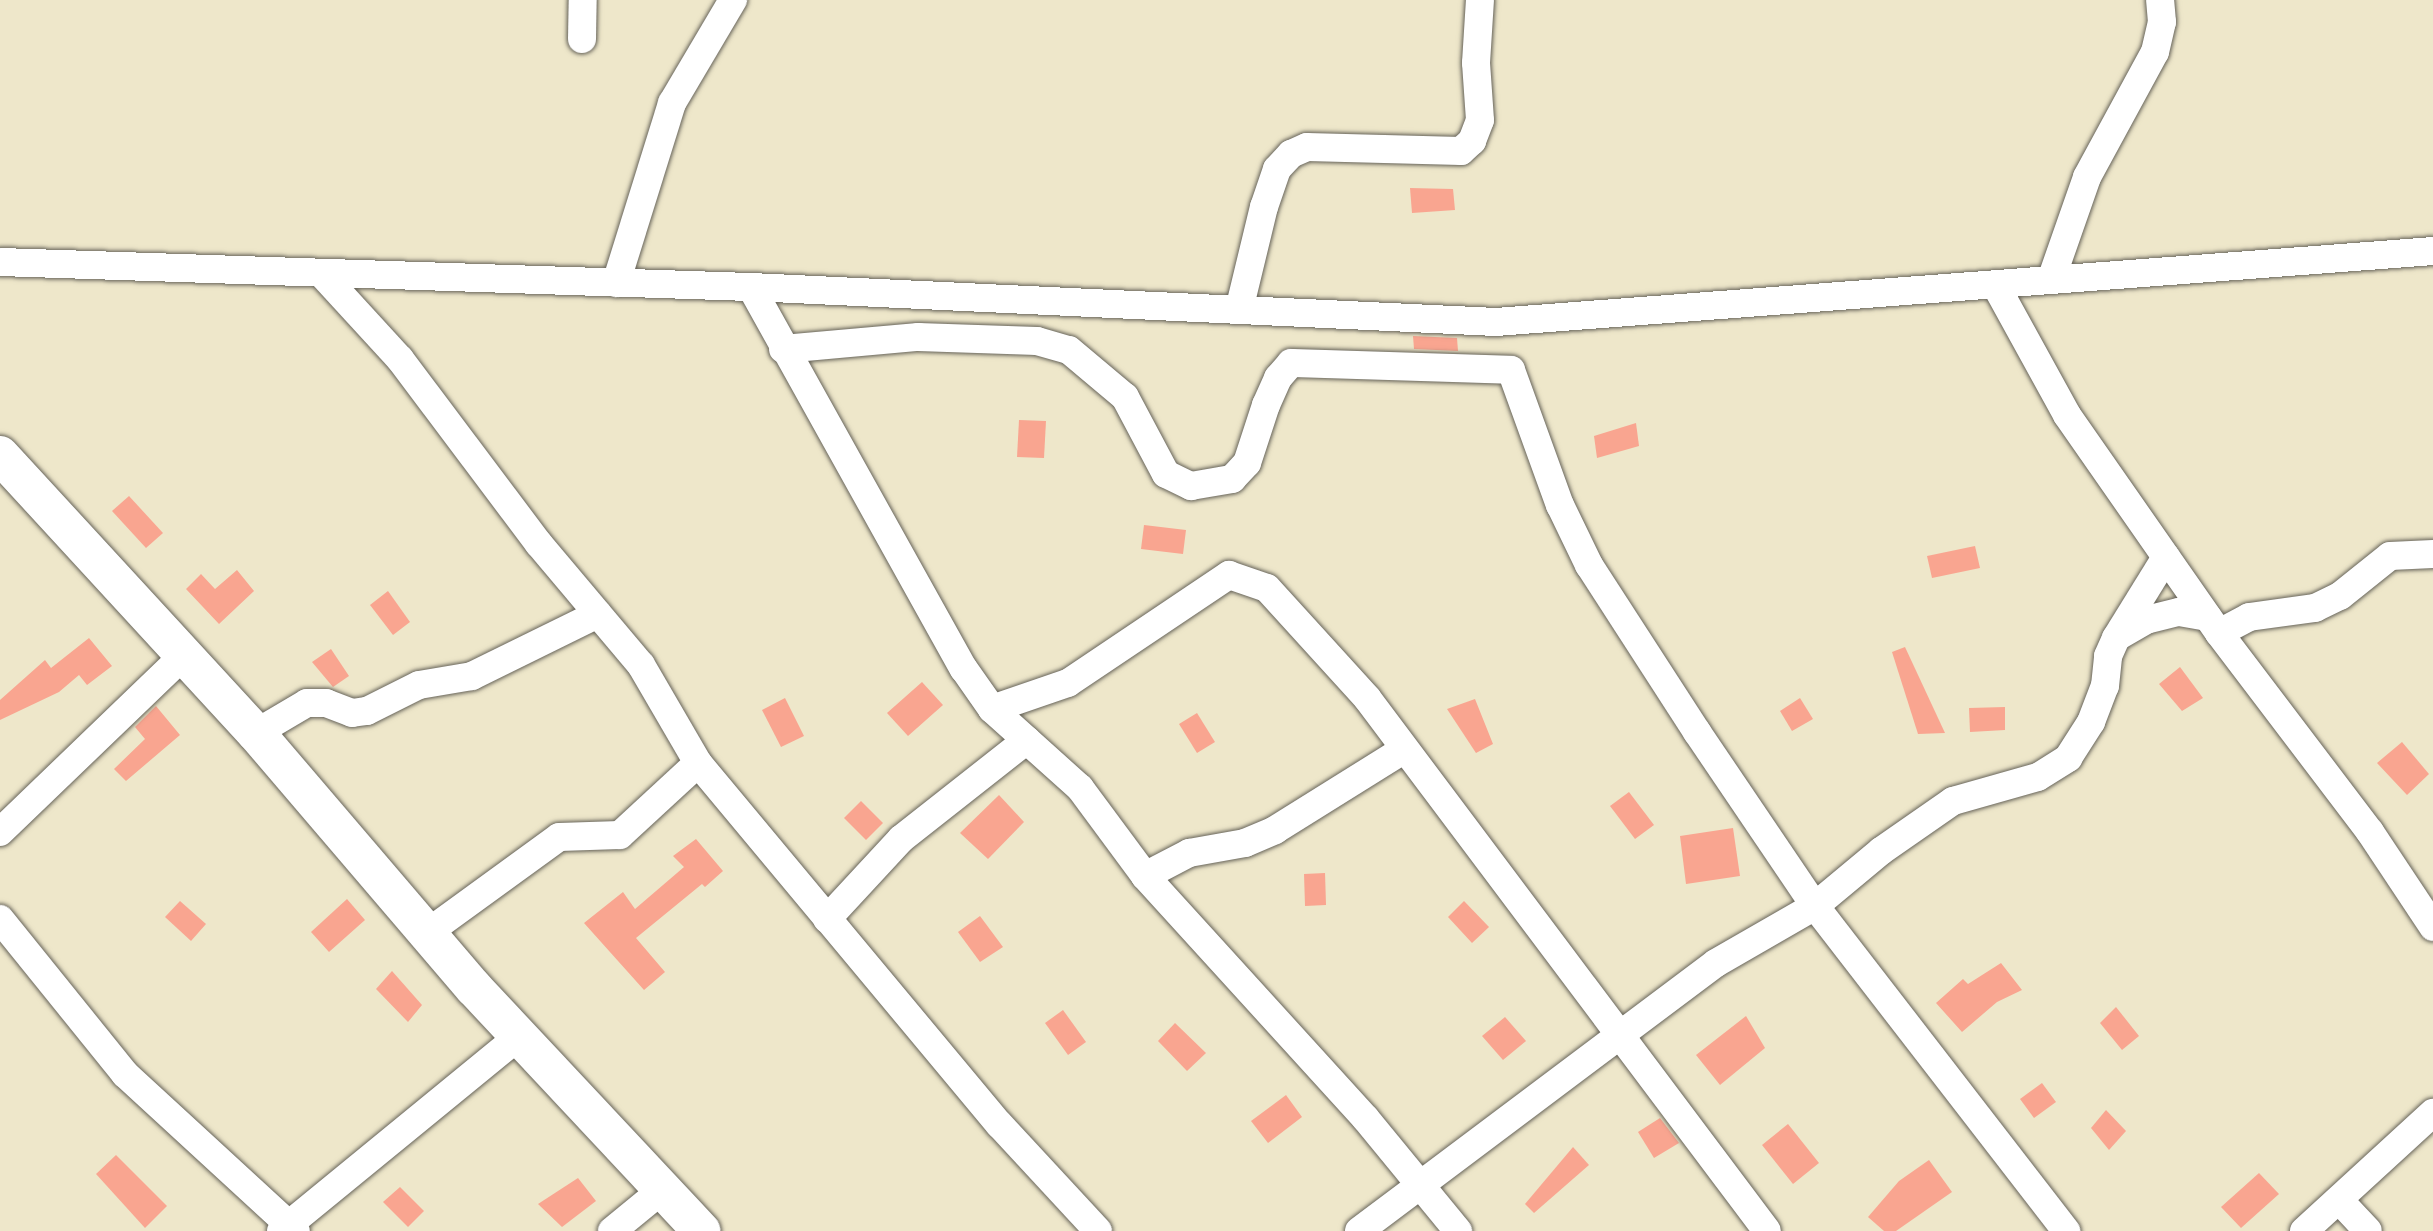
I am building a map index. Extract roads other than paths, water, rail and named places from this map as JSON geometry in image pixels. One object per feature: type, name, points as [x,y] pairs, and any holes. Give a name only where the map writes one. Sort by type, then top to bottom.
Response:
[{"type":"main road","points":[[0,455],[256,733],[519,1036],[701,1231]]},
{"type":"street","points":[[582,39],[583,0]]},
{"type":"street","points":[[616,283],[672,102],[732,0]]},
{"type":"street","points":[[1239,310],[1276,168],[1291,154],[1307,147],[1461,151],[1472,141],[1480,120],[1476,63],[1480,0]]},
{"type":"street","points":[[2051,280],[2086,176],[2154,52],[2162,22],[2160,0]]},
{"type":"street","points":[[0,262],[751,288],[1496,322],[2433,251]]},
{"type":"street","points":[[322,274],[400,359],[641,665],[698,762],[1000,1125],[1098,1231]]},
{"type":"street","points":[[1996,284],[2067,415],[2213,625],[2370,832],[2433,927]]},
{"type":"street","points":[[751,288],[964,670],[992,709],[1080,788],[1145,876],[1458,1231]]},
{"type":"street","points":[[1496,322],[1560,505],[1589,565],[1815,906],[2066,1231]]},
{"type":"street","points":[[783,349],[918,337],[1037,342],[1069,350],[1124,397],[1166,474],[1191,486],[1232,479],[1247,463],[1272,392],[1292,364],[1511,370]]},
{"type":"street","points":[[2116,638],[2146,620],[2179,612],[2213,625],[2315,608],[2340,596],[2390,556],[2433,554]]},
{"type":"street","points":[[1359,1231],[1716,963],[1815,906],[1882,851],[1954,801],[2038,778],[2068,758],[2091,722],[2106,686],[2108,656],[2116,638],[2166,557]]},
{"type":"street","points":[[992,709],[1068,683],[1229,575],[1241,576],[1276,597],[1367,698],[1402,750],[1622,1035],[1766,1231]]},
{"type":"street","points":[[256,733],[307,703],[326,703],[352,714],[367,712],[419,685],[472,676],[598,614]]},
{"type":"street","points":[[0,832],[185,654]]},
{"type":"street","points":[[827,919],[901,839],[1026,740]]},
{"type":"street","points":[[1145,876],[1190,853],[1245,843],[1275,830],[1402,750]]},
{"type":"street","points":[[427,933],[559,837],[620,835],[698,762]]},
{"type":"street","points":[[0,919],[126,1074],[289,1229],[519,1036]]},
{"type":"street","points":[[2304,1231],[2433,1114]]},
{"type":"street","points":[[612,1231],[662,1190]]},
{"type":"street","points":[[2339,1200],[2368,1231]]}]
